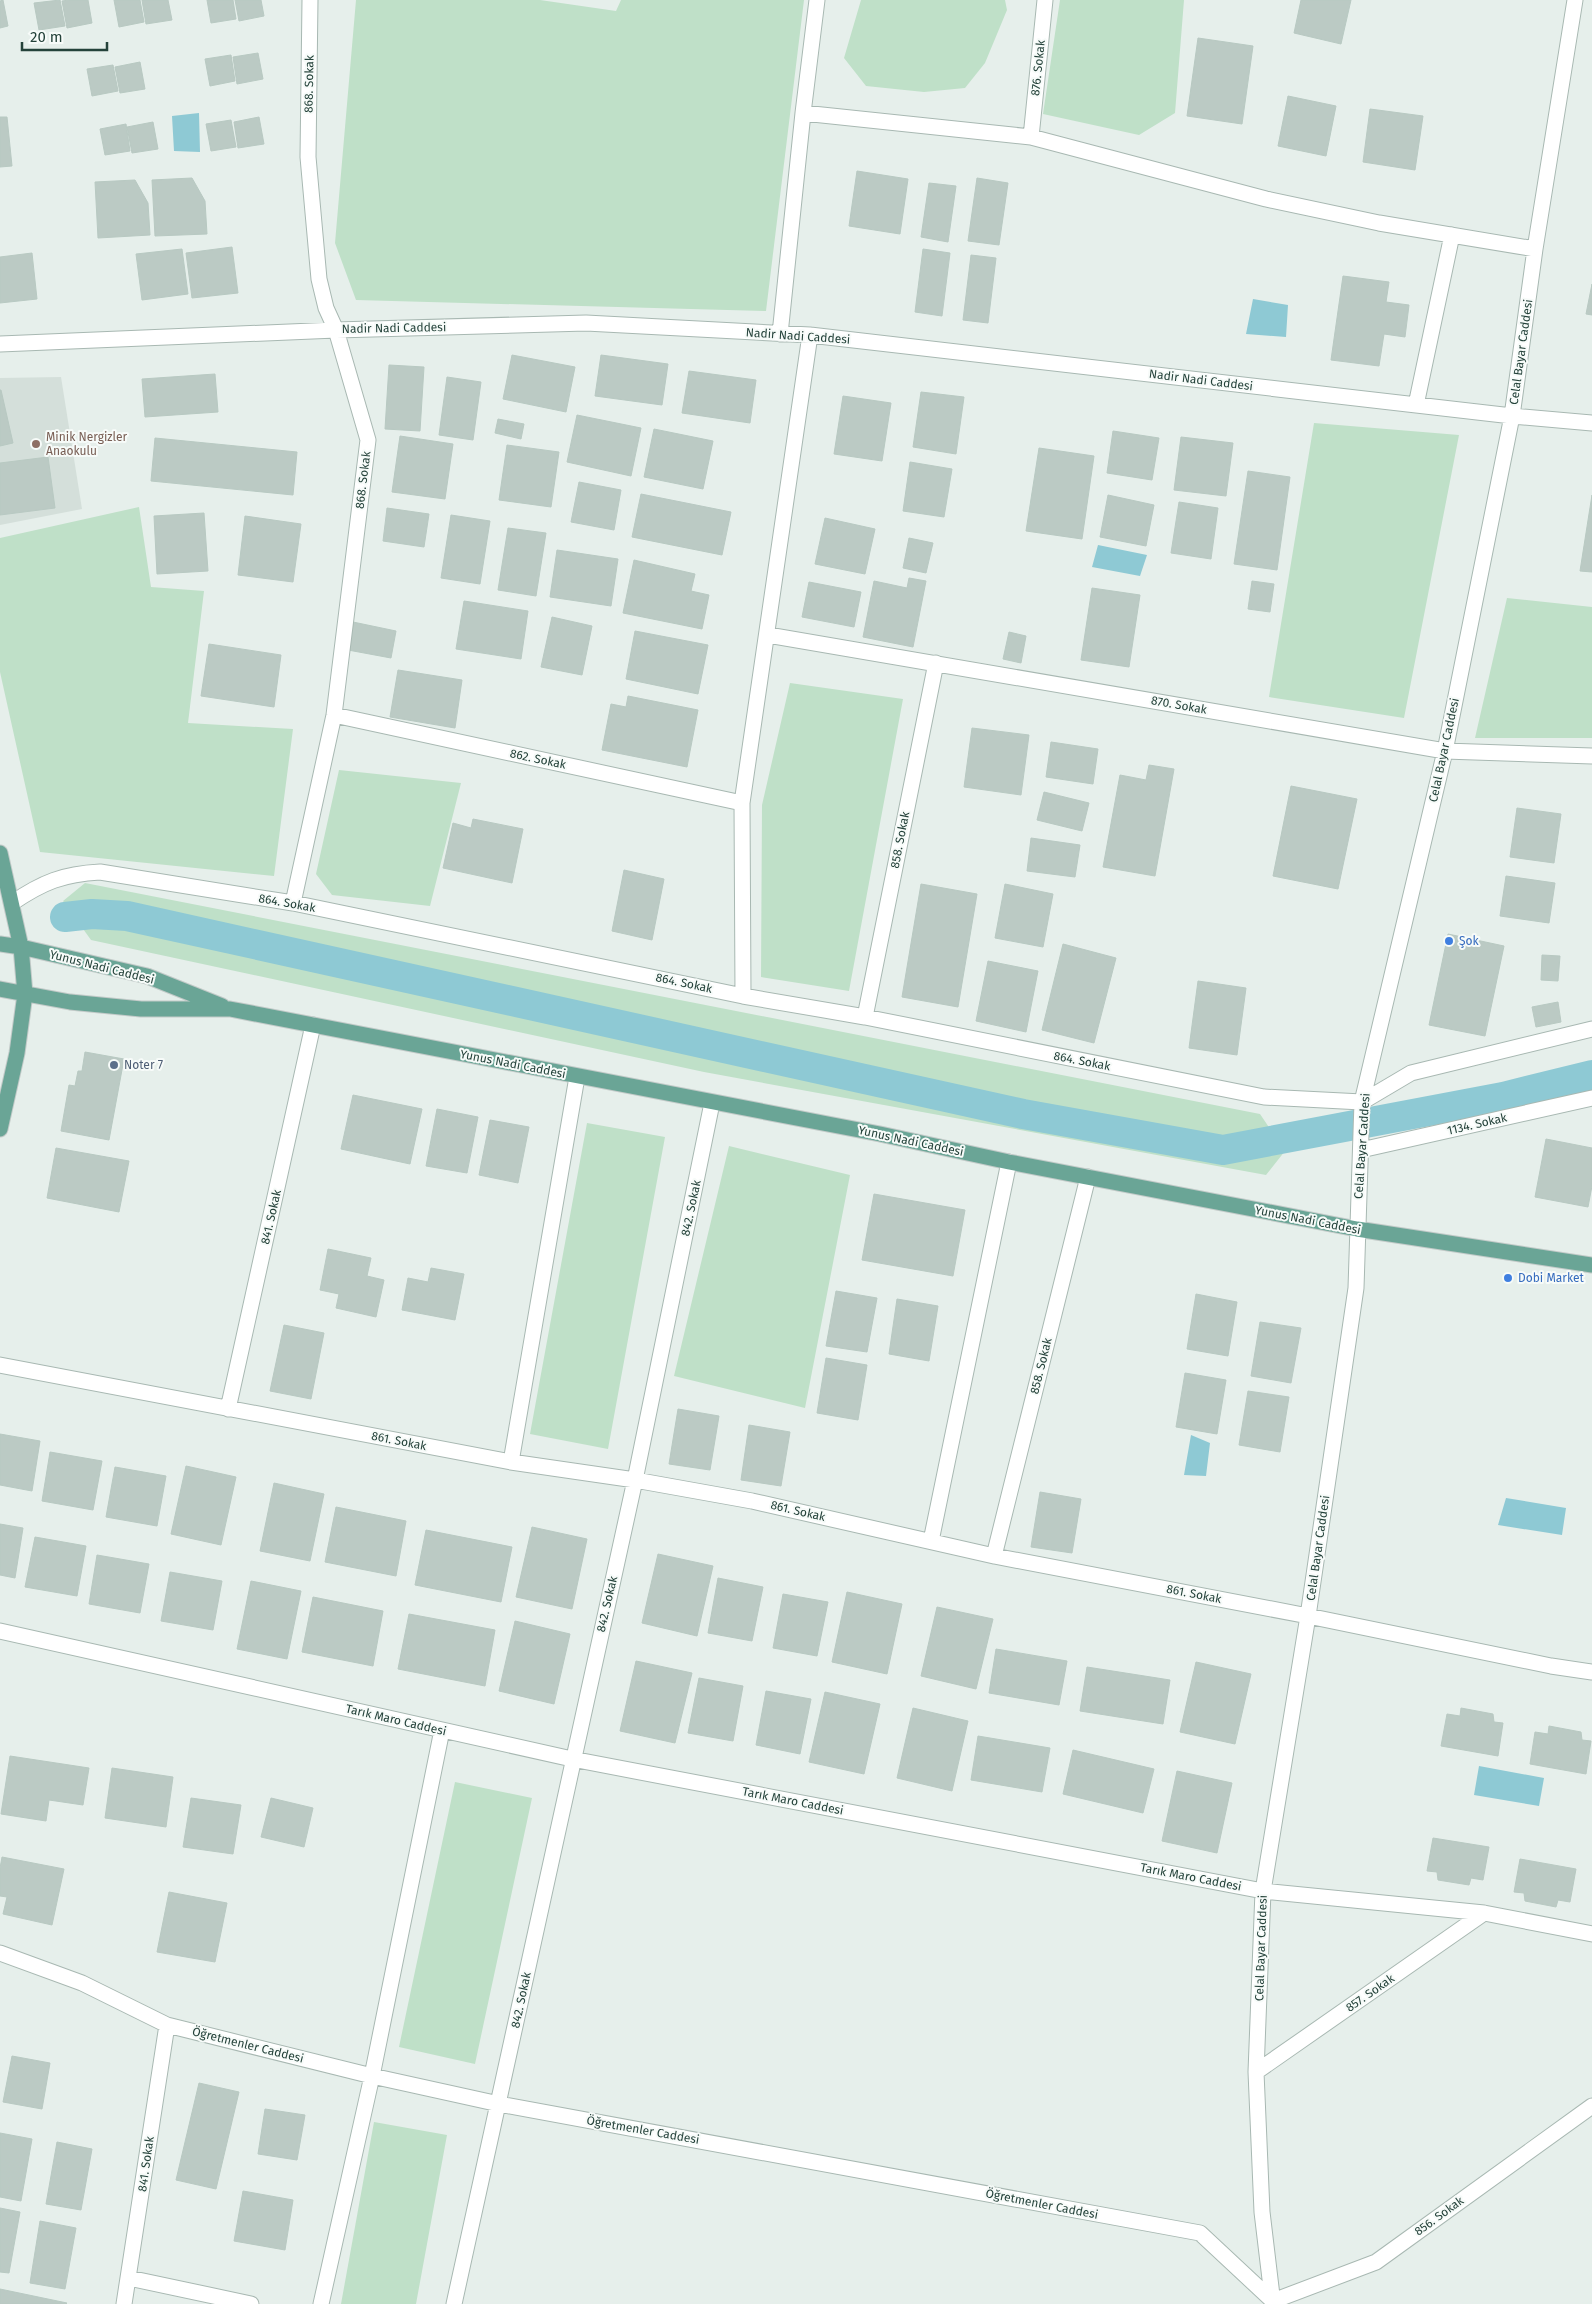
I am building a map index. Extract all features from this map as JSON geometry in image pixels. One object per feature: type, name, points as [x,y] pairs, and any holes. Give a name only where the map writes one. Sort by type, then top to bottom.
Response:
[{"type":"main road","points":[[0,854],[21,947],[25,994],[17,1053],[0,1129]]},
{"type":"main road","name":"Yunus Nadi Caddesi","points":[[0,944],[21,947],[147,976],[230,1009],[880,1134],[1009,1162],[1357,1229],[1592,1266]]},
{"type":"main road","name":"Yunus Nadi Caddesi","points":[[0,989],[70,1002],[141,1009],[230,1009]]},
{"type":"street","name":"868. Sokak","points":[[293,903],[334,714],[368,440],[336,330],[326,308],[319,279],[308,157],[310,0]]},
{"type":"street","points":[[780,334],[817,0]]},
{"type":"street","name":"876. Sokak","points":[[1031,137],[1045,0]]},
{"type":"street","name":"Celal Bayar Caddesi","points":[[1274,2303],[1262,2212],[1256,2072],[1263,1891],[1308,1616],[1356,1288],[1362,1104],[1445,751],[1512,416],[1535,249],[1575,0]]},
{"type":"street","points":[[803,113],[1031,137],[1266,199],[1379,223],[1535,249]]},
{"type":"street","points":[[1416,405],[1452,235]]},
{"type":"street","name":"Nadir Nadi Caddesi","points":[[0,344],[336,330],[586,324],[810,335],[1512,416],[1592,423]]},
{"type":"street","points":[[743,996],[742,803],[768,635],[810,335]]},
{"type":"street","name":"870. Sokak","points":[[768,635],[1445,751],[1592,756]]},
{"type":"street","name":"858. Sokak","points":[[865,1017],[936,663]]},
{"type":"street","name":"862. Sokak","points":[[334,714],[742,803]]},
{"type":"street","name":"864. Sokak","points":[[12,903],[34,888],[52,880],[76,873],[100,872],[293,903],[743,996],[865,1017],[1264,1097],[1362,1104]]},
{"type":"street","name":"841. Sokak","points":[[228,1409],[313,1025]]},
{"type":"street","points":[[1362,1104],[1411,1073],[1592,1030]]},
{"type":"street","points":[[511,1462],[577,1077]]},
{"type":"street","name":"1134. Sokak","points":[[1361,1149],[1592,1098]]},
{"type":"street","name":"842. Sokak","points":[[454,2304],[499,2104],[572,1759],[635,1480],[712,1103]]},
{"type":"street","points":[[931,1541],[1009,1162]]},
{"type":"street","name":"858. Sokak","points":[[994,1556],[1088,1177]]},
{"type":"street","name":"861. Sokak","points":[[0,1365],[511,1462],[635,1480],[752,1501],[994,1556],[1308,1616],[1551,1666],[1592,1672]]},
{"type":"street","name":"Tarık Maro Caddesi","points":[[0,1631],[572,1759],[1263,1891],[1484,1913],[1592,1934]]},
{"type":"street","points":[[321,2304],[372,2076],[442,1730]]},
{"type":"street","name":"857. Sokak","points":[[1256,2072],[1484,1913]]},
{"type":"street","name":"Öğretmenler Caddesi","points":[[0,1953],[82,1983],[167,2025],[372,2076],[499,2104],[1200,2233],[1274,2303]]},
{"type":"street","name":"841. Sokak","points":[[124,2304],[167,2025]]},
{"type":"street","name":"856. Sokak","points":[[1274,2303],[1376,2262],[1592,2106]]},
{"type":"street","points":[[129,2278],[251,2304]]},
{"type":"shaded area","name":"Minik Nergizler Anaokulu","points":[[61,377],[82,509],[0,525],[0,378]]},
{"type":"green space","points":[[356,0],[540,0],[616,11],[621,0],[804,0],[766,311],[356,300],[335,243]]},
{"type":"green space","points":[[861,0],[1005,0],[1007,10],[985,63],[965,88],[924,92],[866,86],[844,58]]},
{"type":"green space","points":[[1060,0],[1184,0],[1175,113],[1139,135],[1043,114]]},
{"type":"green space","points":[[1314,423],[1459,435],[1404,718],[1269,697]]},
{"type":"green space","points":[[139,507],[151,587],[204,591],[188,723],[293,729],[274,876],[40,852],[0,672],[0,538]]},
{"type":"green space","points":[[1507,598],[1592,607],[1592,738],[1475,738]]},
{"type":"green space","points":[[790,683],[903,699],[849,991],[761,977],[762,805]]},
{"type":"green space","points":[[339,770],[461,783],[430,906],[332,895],[316,874]]},
{"type":"green space","points":[[85,883],[1260,1114],[1285,1151],[1266,1175],[704,1072],[91,940],[63,901]]},
{"type":"green space","points":[[587,1123],[665,1137],[608,1449],[530,1434]]},
{"type":"green space","points":[[729,1146],[850,1175],[805,1408],[674,1376]]},
{"type":"green space","points":[[455,1782],[532,1798],[475,2064],[399,2047]]},
{"type":"green space","points":[[374,2122],[447,2135],[416,2304],[341,2304]]},
{"type":"water","points":[[199,113],[200,152],[174,151],[172,116]]},
{"type":"water","points":[[1253,299],[1288,305],[1286,337],[1246,334]]},
{"type":"water","points":[[1098,545],[1147,555],[1140,576],[1092,567]]},
{"type":"water","points":[[1191,1435],[1210,1443],[1206,1476],[1184,1475]]},
{"type":"water","points":[[1506,1498],[1566,1508],[1562,1535],[1498,1525]]},
{"type":"water","points":[[1479,1766],[1544,1778],[1539,1806],[1474,1795]]},
{"type":"building","points":[[3,0],[8,26],[0,28],[0,1]]},
{"type":"building","points":[[60,0],[65,26],[39,30],[34,3]]},
{"type":"building","points":[[88,0],[92,23],[67,28],[62,1]]},
{"type":"building","points":[[114,0],[140,0],[144,22],[119,27]]},
{"type":"building","points":[[142,0],[168,0],[172,20],[146,24]]},
{"type":"building","points":[[207,0],[233,0],[236,19],[211,23]]},
{"type":"building","points":[[235,0],[261,0],[264,16],[239,21]]},
{"type":"building","points":[[1301,0],[1351,0],[1341,44],[1294,33]]},
{"type":"building","points":[[1198,38],[1253,46],[1242,124],[1187,116]]},
{"type":"building","points":[[258,53],[263,79],[237,84],[233,57]]},
{"type":"building","points":[[231,55],[235,81],[210,86],[205,59]]},
{"type":"building","points":[[140,62],[145,89],[120,93],[115,67]]},
{"type":"building","points":[[113,65],[118,91],[92,96],[87,69]]},
{"type":"building","points":[[1288,96],[1336,106],[1326,156],[1278,146]]},
{"type":"building","points":[[1370,109],[1423,116],[1415,170],[1363,162]]},
{"type":"building","points":[[0,117],[7,117],[12,166],[0,167]]},
{"type":"building","points":[[259,117],[264,144],[238,148],[234,122]]},
{"type":"building","points":[[231,120],[236,147],[211,151],[206,124]]},
{"type":"building","points":[[153,122],[158,149],[132,153],[127,127]]},
{"type":"building","points":[[126,124],[130,151],[105,155],[100,129]]},
{"type":"building","points":[[857,171],[908,179],[900,234],[849,226]]},
{"type":"building","points":[[192,178],[205,201],[207,234],[155,236],[152,180]]},
{"type":"building","points":[[977,178],[1008,183],[999,245],[968,241]]},
{"type":"building","points":[[135,180],[148,203],[150,235],[98,238],[95,182]]},
{"type":"building","points":[[929,183],[956,186],[948,242],[921,237]]},
{"type":"building","points":[[232,247],[238,293],[192,298],[186,253]]},
{"type":"building","points":[[182,249],[188,294],[142,300],[136,254]]},
{"type":"building","points":[[923,249],[950,253],[942,316],[915,312]]},
{"type":"building","points":[[32,253],[37,299],[0,303],[0,257]]},
{"type":"building","points":[[971,255],[996,258],[988,323],[963,320]]},
{"type":"building","points":[[1343,276],[1389,282],[1386,302],[1409,305],[1405,337],[1384,334],[1379,366],[1331,360]]},
{"type":"building","points":[[1592,284],[1592,315],[1586,314]]},
{"type":"building","points":[[512,355],[575,367],[566,412],[503,399]]},
{"type":"building","points":[[601,355],[668,364],[662,405],[595,396]]},
{"type":"building","points":[[389,365],[424,367],[420,431],[385,429]]},
{"type":"building","points":[[689,371],[756,380],[750,423],[682,413]]},
{"type":"building","points":[[215,374],[218,412],[145,417],[142,379]]},
{"type":"building","points":[[447,377],[481,382],[473,440],[439,435]]},
{"type":"building","points":[[0,390],[13,443],[0,446]]},
{"type":"building","points":[[921,392],[964,397],[956,454],[913,447]]},
{"type":"building","points":[[843,396],[891,403],[882,461],[834,454]]},
{"type":"building","points":[[577,415],[641,428],[631,476],[567,462]]},
{"type":"building","points":[[498,419],[524,424],[521,439],[495,433]]},
{"type":"building","points":[[654,429],[713,441],[703,489],[644,477]]},
{"type":"building","points":[[1113,431],[1159,438],[1152,480],[1107,473]]},
{"type":"building","points":[[400,436],[453,444],[445,499],[392,492]]},
{"type":"building","points":[[1181,437],[1233,443],[1226,496],[1174,490]]},
{"type":"building","points":[[155,438],[297,452],[293,495],[151,481]]},
{"type":"building","points":[[507,445],[559,452],[551,507],[499,500]]},
{"type":"building","points":[[1039,448],[1094,456],[1082,539],[1026,531]]},
{"type":"building","points":[[48,457],[55,508],[0,515],[0,463]]},
{"type":"building","points":[[910,462],[952,469],[944,517],[903,511]]},
{"type":"building","points":[[1248,471],[1290,477],[1277,570],[1234,564]]},
{"type":"building","points":[[579,482],[621,490],[614,530],[571,522]]},
{"type":"building","points":[[641,494],[731,512],[722,555],[632,537]]},
{"type":"building","points":[[1108,495],[1154,505],[1146,546],[1100,537]]},
{"type":"building","points":[[1592,495],[1592,572],[1580,571]]},
{"type":"building","points":[[1179,502],[1218,508],[1211,559],[1171,553]]},
{"type":"building","points":[[387,508],[429,514],[424,547],[383,541]]},
{"type":"building","points":[[204,513],[208,571],[157,574],[154,516]]},
{"type":"building","points":[[451,515],[490,521],[480,584],[441,578]]},
{"type":"building","points":[[245,516],[301,524],[293,582],[238,575]]},
{"type":"building","points":[[825,518],[875,529],[865,574],[815,564]]},
{"type":"building","points":[[508,528],[546,533],[536,596],[498,590]]},
{"type":"building","points":[[909,538],[933,543],[926,573],[903,568]]},
{"type":"building","points":[[557,550],[618,559],[611,606],[550,597]]},
{"type":"building","points":[[634,560],[695,574],[691,591],[709,595],[702,629],[623,613]]},
{"type":"building","points":[[909,578],[926,581],[913,647],[863,637],[874,581],[907,588]]},
{"type":"building","points":[[1252,581],[1274,584],[1270,612],[1248,609]]},
{"type":"building","points":[[809,582],[861,592],[854,627],[802,617]]},
{"type":"building","points":[[1092,588],[1140,595],[1129,667],[1081,660]]},
{"type":"building","points":[[464,601],[528,611],[521,659],[456,649]]},
{"type":"building","points":[[552,617],[592,626],[582,675],[541,667]]},
{"type":"building","points":[[353,622],[396,631],[391,658],[348,650]]},
{"type":"building","points":[[635,631],[708,645],[698,694],[626,679]]},
{"type":"building","points":[[1009,632],[1026,636],[1021,663],[1003,659]]},
{"type":"building","points":[[209,644],[281,655],[274,707],[201,696]]},
{"type":"building","points":[[398,670],[462,680],[455,728],[390,717]]},
{"type":"building","points":[[628,696],[698,710],[687,767],[602,750],[611,704],[626,707]]},
{"type":"building","points":[[972,728],[1029,735],[1021,795],[964,787]]},
{"type":"building","points":[[1051,742],[1098,749],[1093,784],[1046,777]]},
{"type":"building","points":[[1149,765],[1174,769],[1155,876],[1103,867],[1120,775],[1146,780]]},
{"type":"building","points":[[1291,786],[1357,799],[1338,889],[1273,876]]},
{"type":"building","points":[[1044,792],[1089,803],[1082,831],[1037,820]]},
{"type":"building","points":[[1517,808],[1561,814],[1554,863],[1510,857]]},
{"type":"building","points":[[473,819],[523,829],[512,883],[443,868],[453,823],[471,828]]},
{"type":"building","points":[[1031,838],[1080,845],[1075,877],[1027,871]]},
{"type":"building","points":[[624,870],[664,879],[652,940],[612,931]]},
{"type":"building","points":[[1506,876],[1555,883],[1549,923],[1500,916]]},
{"type":"building","points":[[921,884],[977,894],[958,1007],[902,997]]},
{"type":"building","points":[[1005,884],[1053,894],[1043,947],[995,938]]},
{"type":"building","points":[[1448,934],[1504,946],[1485,1036],[1429,1025]]},
{"type":"building","points":[[1063,944],[1116,958],[1094,1043],[1042,1030]]},
{"type":"building","points":[[1542,955],[1560,956],[1558,981],[1541,980]]},
{"type":"building","points":[[988,961],[1038,971],[1026,1032],[976,1021]]},
{"type":"building","points":[[1198,981],[1246,988],[1237,1055],[1189,1048]]},
{"type":"building","points":[[1558,1002],[1561,1022],[1536,1027],[1532,1007]]},
{"type":"building","points":[[85,1052],[124,1059],[109,1140],[61,1131],[69,1085],[75,1086],[78,1071],[82,1071]]},
{"type":"building","points":[[353,1095],[422,1109],[410,1164],[341,1149]]},
{"type":"building","points":[[437,1109],[478,1117],[467,1173],[426,1166]]},
{"type":"building","points":[[490,1120],[529,1127],[518,1183],[479,1175]]},
{"type":"building","points":[[1546,1139],[1592,1148],[1592,1186],[1588,1207],[1535,1197]]},
{"type":"building","points":[[56,1148],[129,1161],[119,1212],[47,1198]]},
{"type":"building","points":[[874,1194],[965,1210],[953,1276],[862,1260]]},
{"type":"building","points":[[328,1249],[371,1258],[367,1276],[384,1280],[376,1317],[336,1308],[339,1294],[320,1290]]},
{"type":"building","points":[[431,1268],[464,1274],[455,1320],[402,1310],[408,1278],[428,1282]]},
{"type":"building","points":[[836,1291],[877,1298],[867,1352],[826,1346]]},
{"type":"building","points":[[1196,1294],[1237,1302],[1228,1356],[1187,1349]]},
{"type":"building","points":[[897,1299],[938,1306],[929,1361],[889,1354]]},
{"type":"building","points":[[1260,1322],[1301,1328],[1291,1383],[1251,1376]]},
{"type":"building","points":[[284,1325],[324,1333],[311,1399],[270,1391]]},
{"type":"building","points":[[826,1358],[867,1365],[858,1420],[817,1413]]},
{"type":"building","points":[[1185,1373],[1226,1380],[1217,1434],[1176,1427]]},
{"type":"building","points":[[1248,1391],[1289,1397],[1280,1452],[1239,1445]]},
{"type":"building","points":[[678,1409],[719,1416],[710,1470],[669,1464]]},
{"type":"building","points":[[749,1425],[790,1432],[781,1486],[741,1480]]},
{"type":"building","points":[[0,1434],[40,1441],[32,1491],[0,1485]]},
{"type":"building","points":[[50,1452],[102,1461],[93,1510],[42,1501]]},
{"type":"building","points":[[186,1466],[236,1477],[221,1545],[171,1534]]},
{"type":"building","points":[[115,1467],[166,1476],[157,1526],[106,1517]]},
{"type":"building","points":[[274,1483],[324,1494],[310,1561],[260,1551]]},
{"type":"building","points":[[1040,1492],[1081,1499],[1072,1553],[1031,1547]]},
{"type":"building","points":[[336,1507],[406,1521],[396,1576],[325,1562]]},
{"type":"building","points":[[0,1524],[23,1528],[15,1578],[0,1575]]},
{"type":"building","points":[[532,1527],[587,1539],[572,1609],[516,1597]]},
{"type":"building","points":[[426,1530],[512,1547],[501,1602],[415,1585]]},
{"type":"building","points":[[35,1537],[86,1546],[77,1596],[25,1587]]},
{"type":"building","points":[[658,1554],[713,1566],[697,1636],[642,1623]]},
{"type":"building","points":[[97,1555],[149,1564],[140,1613],[89,1604]]},
{"type":"building","points":[[170,1572],[222,1581],[213,1630],[161,1621]]},
{"type":"building","points":[[718,1578],[763,1587],[752,1641],[708,1633]]},
{"type":"building","points":[[251,1581],[301,1591],[287,1659],[237,1649]]},
{"type":"building","points":[[847,1592],[902,1604],[887,1674],[832,1662]]},
{"type":"building","points":[[783,1594],[828,1602],[817,1656],[773,1648]]},
{"type":"building","points":[[313,1597],[383,1611],[373,1666],[302,1652]]},
{"type":"building","points":[[937,1607],[993,1619],[976,1689],[921,1676]]},
{"type":"building","points":[[409,1614],[495,1630],[485,1686],[398,1669]]},
{"type":"building","points":[[515,1621],[570,1634],[554,1704],[499,1691]]},
{"type":"building","points":[[996,1649],[1067,1661],[1059,1705],[989,1693]]},
{"type":"building","points":[[636,1661],[692,1673],[675,1743],[620,1731]]},
{"type":"building","points":[[1196,1662],[1251,1674],[1235,1744],[1180,1732]]},
{"type":"building","points":[[1087,1667],[1170,1680],[1163,1724],[1080,1711]]},
{"type":"building","points":[[699,1678],[743,1686],[733,1741],[688,1733]]},
{"type":"building","points":[[766,1691],[811,1699],[800,1754],[756,1745]]},
{"type":"building","points":[[825,1692],[880,1704],[864,1774],[809,1762]]},
{"type":"building","points":[[913,1708],[968,1721],[952,1791],[897,1778]]},
{"type":"building","points":[[1461,1708],[1493,1714],[1494,1722],[1503,1723],[1498,1756],[1441,1746],[1447,1714],[1460,1716]]},
{"type":"building","points":[[1549,1726],[1581,1732],[1582,1740],[1591,1741],[1586,1774],[1530,1764],[1535,1732],[1548,1734]]},
{"type":"building","points":[[978,1736],[1050,1748],[1042,1792],[971,1780]]},
{"type":"building","points":[[1073,1750],[1154,1769],[1143,1813],[1063,1794]]},
{"type":"building","points":[[10,1756],[89,1768],[83,1805],[49,1800],[46,1821],[1,1814]]},
{"type":"building","points":[[112,1768],[173,1777],[166,1827],[105,1818]]},
{"type":"building","points":[[1177,1771],[1232,1783],[1217,1853],[1162,1841]]},
{"type":"building","points":[[191,1798],[241,1805],[233,1854],[183,1847]]},
{"type":"building","points":[[271,1798],[313,1808],[304,1847],[261,1837]]},
{"type":"building","points":[[1433,1838],[1489,1847],[1483,1880],[1471,1878],[1469,1885],[1438,1880],[1437,1872],[1427,1871]]},
{"type":"building","points":[[2,1857],[64,1869],[52,1925],[3,1914],[7,1897],[0,1896]]},
{"type":"building","points":[[1520,1859],[1576,1869],[1570,1902],[1558,1900],[1556,1907],[1525,1901],[1524,1893],[1514,1892]]},
{"type":"building","points":[[169,1892],[227,1903],[215,1962],[157,1952]]},
{"type":"building","points":[[12,2056],[50,2063],[42,2109],[3,2102]]},
{"type":"building","points":[[199,2083],[239,2092],[216,2189],[176,2180]]},
{"type":"building","points":[[265,2109],[305,2115],[297,2160],[258,2154]]},
{"type":"building","points":[[0,2133],[32,2139],[21,2201],[0,2197]]},
{"type":"building","points":[[57,2142],[92,2149],[81,2210],[46,2204]]},
{"type":"building","points":[[243,2191],[293,2200],[285,2250],[234,2241]]},
{"type":"building","points":[[0,2208],[20,2212],[9,2273],[0,2272]]},
{"type":"building","points":[[40,2221],[76,2228],[65,2289],[30,2283]]},
{"type":"building","points":[[0,2289],[67,2303],[0,2304]]},
{"type":"waterway","points":[[65,917],[92,914],[127,916],[1023,1114],[1223,1150],[1503,1097],[1592,1075]]},
{"type":"place","name":"Minik Nergizler Anaokulu","points":[[36,444]]},
{"type":"place","name":"Şok","points":[[1449,941]]},
{"type":"place","name":"Noter 7","points":[[114,1065]]},
{"type":"place","name":"Dobi Market","points":[[1508,1278]]}]
